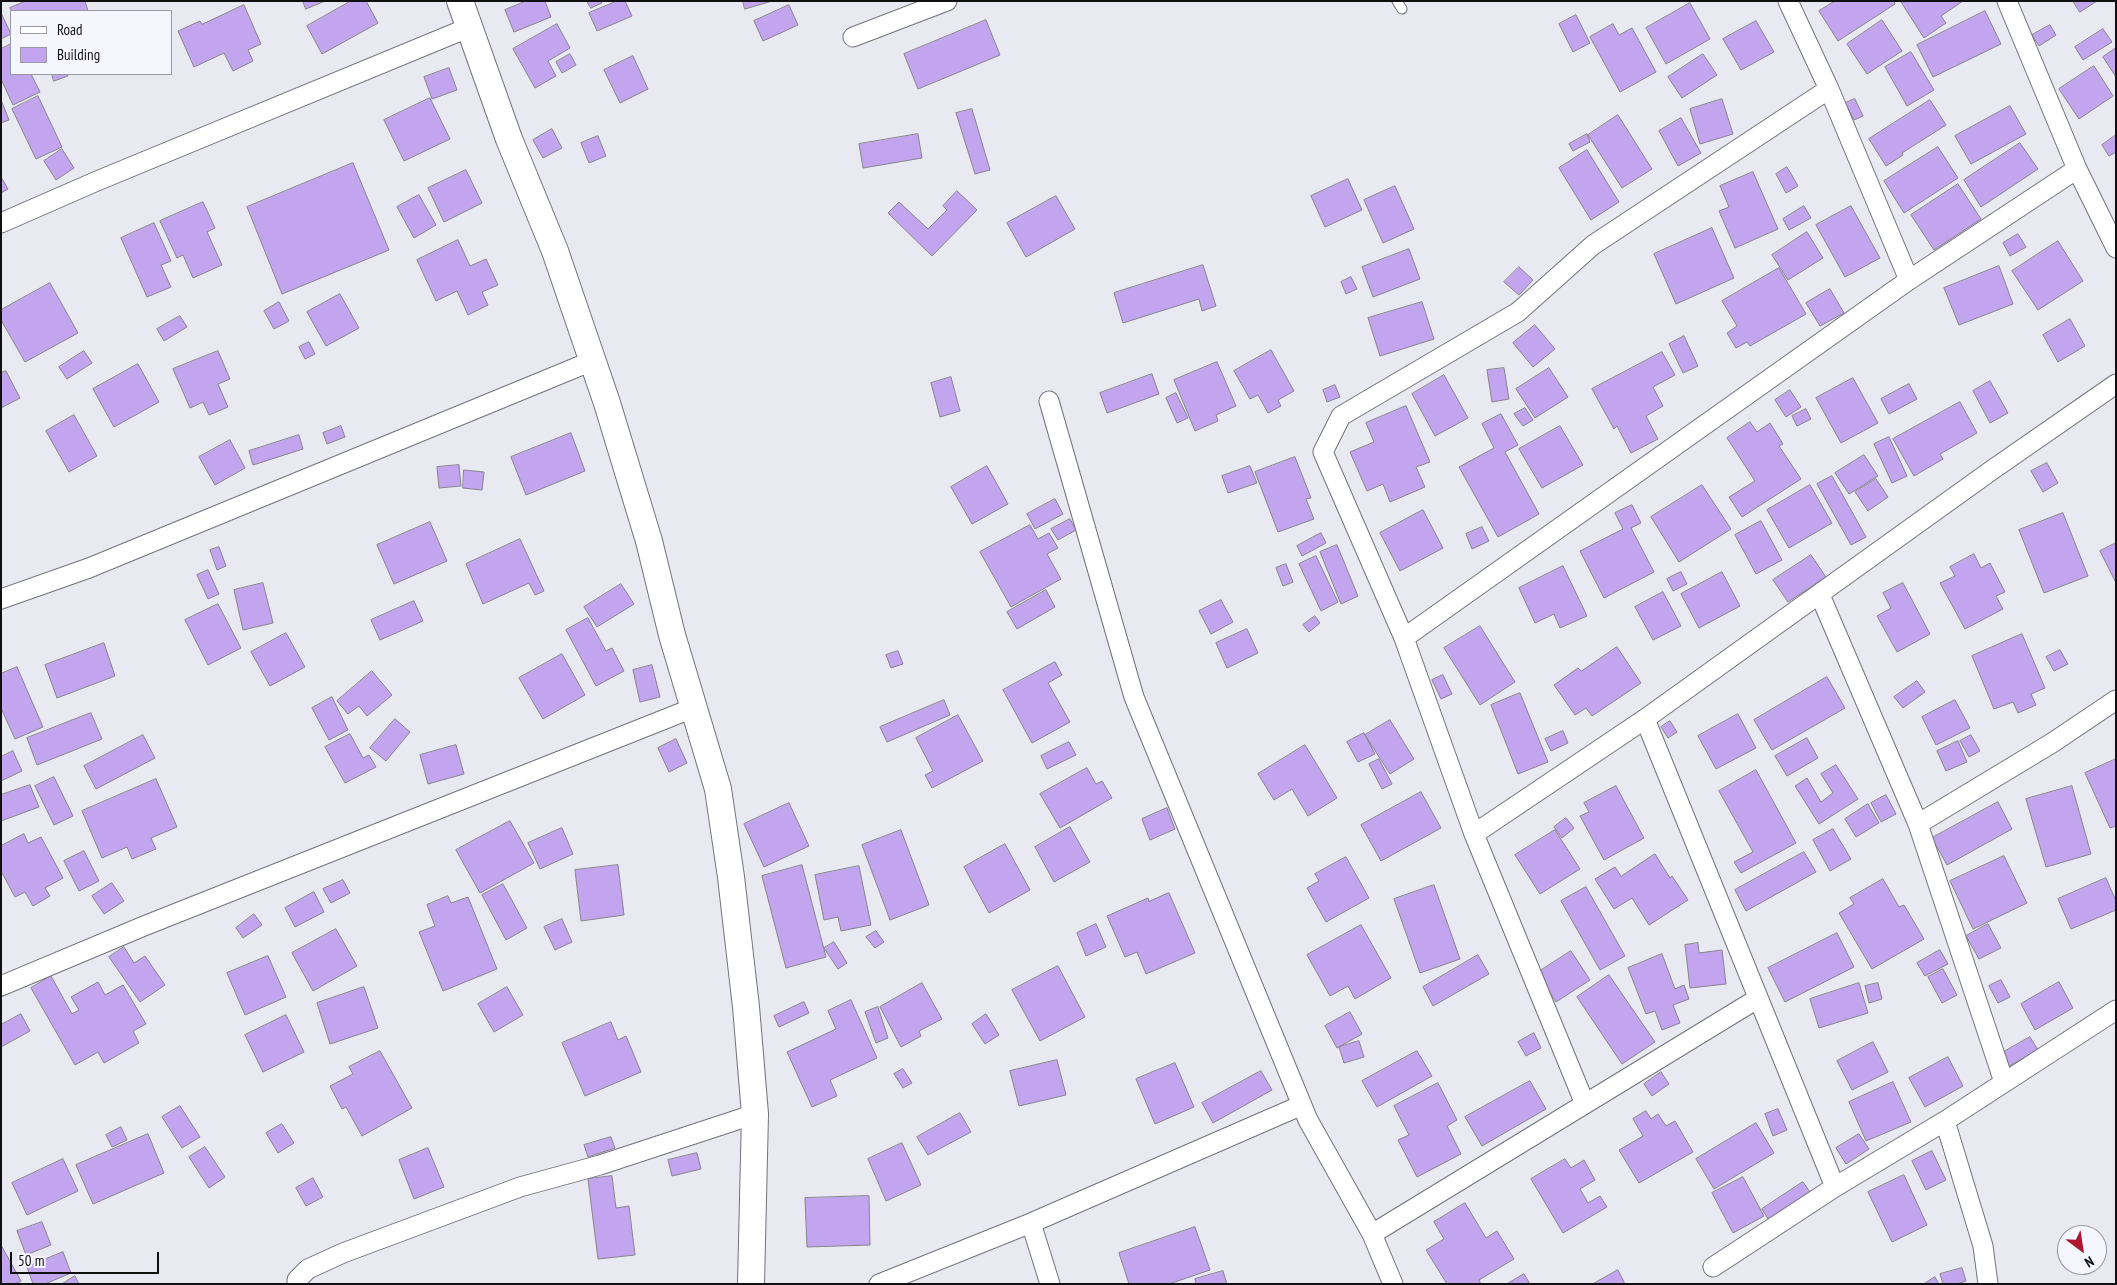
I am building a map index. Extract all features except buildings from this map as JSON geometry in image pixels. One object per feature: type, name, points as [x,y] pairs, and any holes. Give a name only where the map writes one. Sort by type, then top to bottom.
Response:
[{"type":"street","points":[[460,1],[509,139],[555,251],[616,432],[646,532],[672,635],[718,790],[732,877],[755,1114],[751,1284]]},
{"type":"street","points":[[853,37],[947,1]]},
{"type":"street","points":[[1788,1],[1830,89],[1909,280]]},
{"type":"street","points":[[2007,1],[2077,169],[2116,248]]},
{"type":"street","points":[[1,224],[97,181],[470,27]]},
{"type":"street","points":[[1585,1104],[1474,834],[1404,638],[1323,452],[1341,416],[1518,312],[1593,245],[1830,89]]},
{"type":"street","points":[[1404,638],[1909,280],[2077,169]]},
{"type":"street","points":[[1,599],[89,568],[592,361]]},
{"type":"street","points":[[1474,834],[1645,719],[1992,470],[2116,384]]},
{"type":"street","points":[[1049,401],[1134,697],[1308,1120],[1372,1234],[1393,1284]]},
{"type":"street","points":[[1820,595],[1918,824],[2004,1082]]},
{"type":"street","points":[[1918,824],[2052,742],[2116,700]]},
{"type":"street","points":[[1,986],[153,922],[693,708]]},
{"type":"street","points":[[1645,719],[1757,999],[1835,1187]]},
{"type":"street","points":[[1372,1234],[1757,999]]},
{"type":"street","points":[[1713,1267],[1835,1187],[1945,1121],[2116,1010]]},
{"type":"street","points":[[879,1284],[1031,1222],[1302,1105]]},
{"type":"street","points":[[297,1284],[297,1280],[308,1269],[334,1257],[520,1187],[600,1165],[755,1114]]},
{"type":"street","points":[[1945,1121],[1984,1246],[1988,1284]]},
{"type":"street","points":[[1031,1222],[1050,1284]]}]
